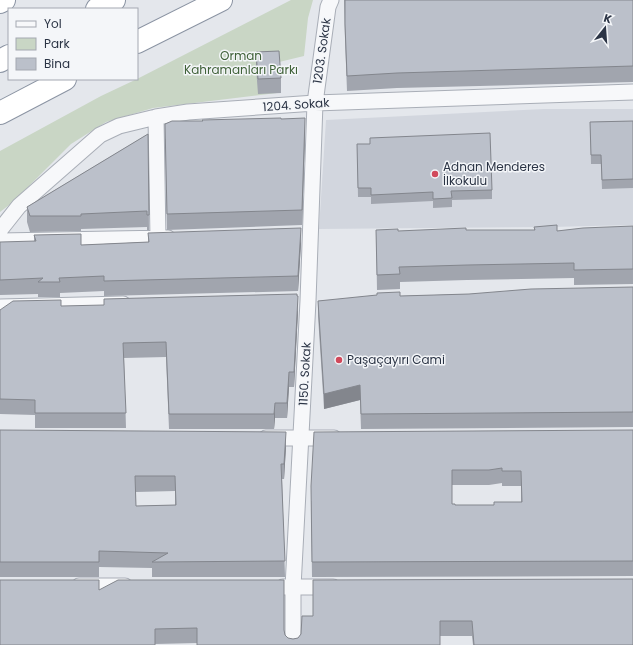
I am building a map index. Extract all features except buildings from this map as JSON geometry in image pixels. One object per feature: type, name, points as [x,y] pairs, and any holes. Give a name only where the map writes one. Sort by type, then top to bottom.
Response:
[{"type":"highway","points":[[0,2],[4,0]]},
{"type":"highway","points":[[99,8],[114,0]]},
{"type":"highway","points":[[138,41],[220,0]]},
{"type":"highway","points":[[0,113],[63,80]]},
{"type":"street","name":"1203. Sokak","points":[[316,103],[328,7],[331,0]]},
{"type":"street","name":"1204. Sokak","points":[[0,230],[19,206],[100,135],[119,126],[156,117],[188,112],[316,103],[633,92]]},
{"type":"street","name":"1150. Sokak","points":[[293,645],[293,587],[296,516],[302,438],[316,103]]},
{"type":"street","points":[[156,117],[158,239]]},
{"type":"street","points":[[295,235],[311,234]]},
{"type":"street","points":[[0,241],[181,238]]},
{"type":"street","points":[[292,301],[324,300]]},
{"type":"street","points":[[0,307],[134,304]]},
{"type":"street","points":[[254,438],[349,438]]},
{"type":"street","points":[[63,586],[142,586]]},
{"type":"street","points":[[269,587],[348,586]]},
{"type":"shaded area","name":"Adnan Menderes İlkokulu","points":[[544,109],[633,109],[633,225],[319,229],[326,120]]},
{"type":"green space","name":"Orman Kahramanları Parkı","points":[[291,0],[313,0],[308,18],[304,56],[275,63],[277,93],[153,108],[106,122],[71,144],[13,202],[0,212],[0,151],[101,96],[135,80],[138,80],[138,78]]},
{"type":"place","name":"Adnan Menderes İlkokulu","points":[[435,174]]},
{"type":"place","name":"Paşaçayırı Cami","points":[[339,360]]}]
